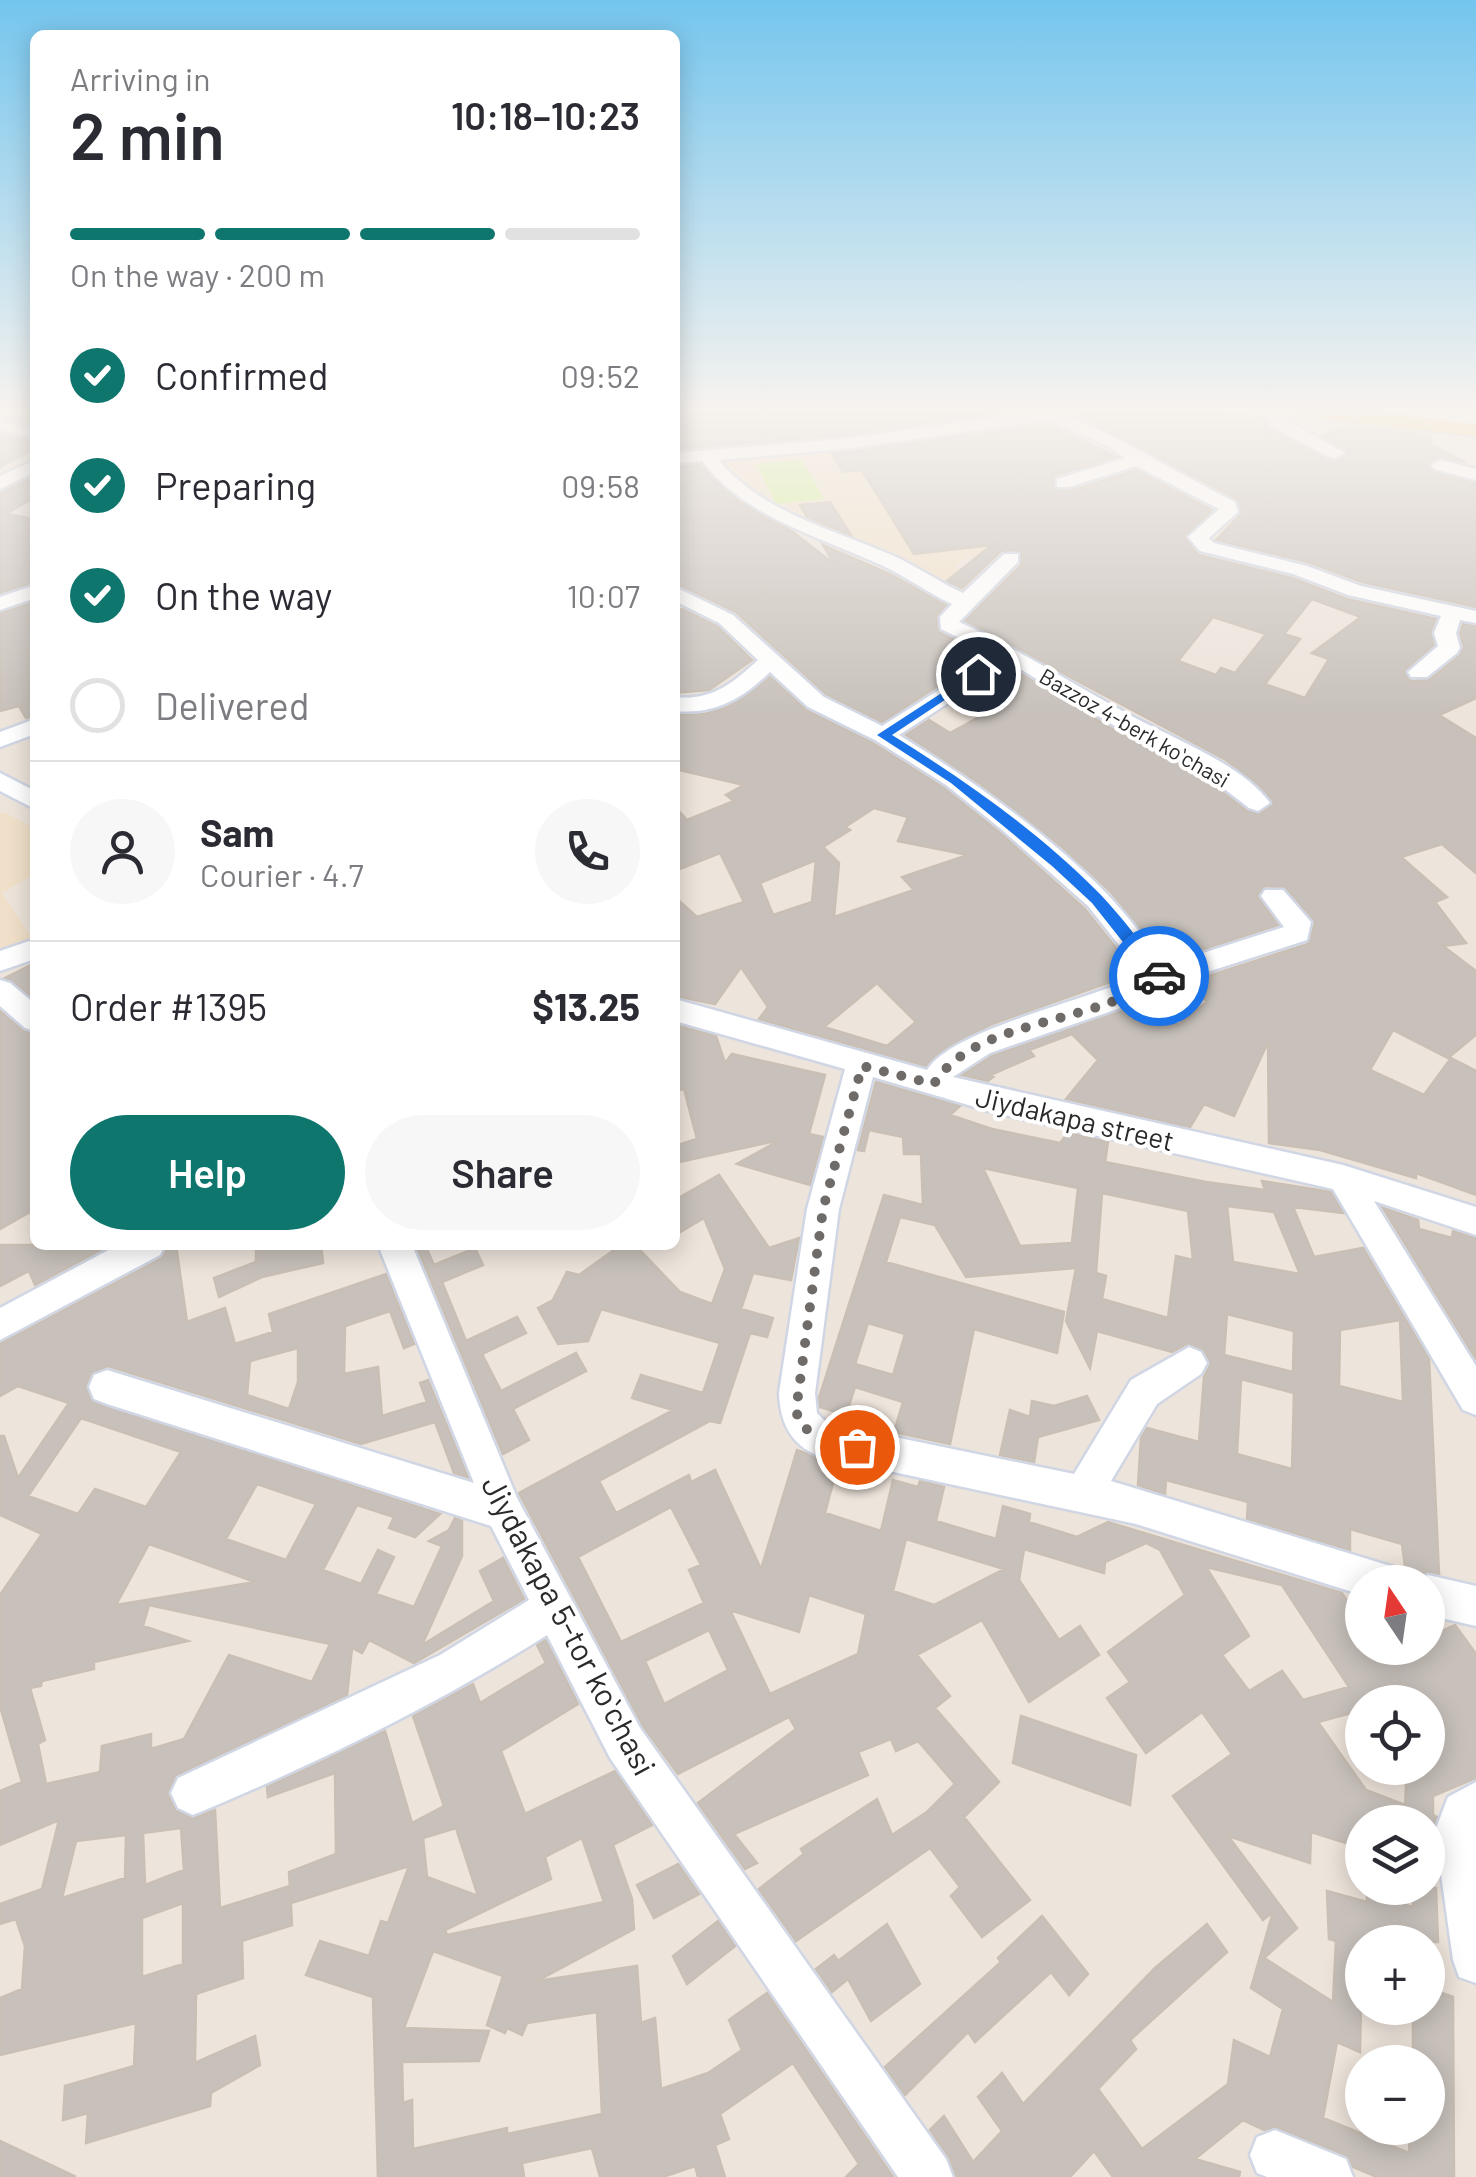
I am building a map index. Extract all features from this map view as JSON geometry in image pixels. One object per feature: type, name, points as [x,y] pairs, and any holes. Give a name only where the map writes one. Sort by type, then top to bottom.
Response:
[{"type":"street","points":[[779,513],[816,534],[892,563],[934,590],[964,601],[1010,558]]},
{"type":"street","points":[[1228,513],[1198,537],[1208,547],[1300,570],[1355,592],[1476,617]]},
{"type":"street","points":[[0,604],[30,593]]},
{"type":"street","points":[[680,596],[726,619],[832,712],[883,735],[956,780],[1057,862],[1097,900],[1160,977]]},
{"type":"street","name":"Bazzoz 4-berk koʻchasi","points":[[964,601],[948,625],[1010,654],[1122,720],[1200,759],[1258,803]]},
{"type":"street","points":[[1419,672],[1448,648],[1445,633],[1452,612]]},
{"type":"street","name":"Bazzoz 4-berk koʻchasi","points":[[883,735],[1010,654]]},
{"type":"street","points":[[680,704],[702,706],[723,700],[770,661]]},
{"type":"street","points":[[0,740],[30,728]]},
{"type":"street","points":[[4,788],[30,799]]},
{"type":"street","points":[[934,1084],[944,1067],[980,1045],[1122,997],[1160,977],[1297,933],[1298,922],[1274,896]]},
{"type":"street","points":[[0,962],[30,951]]},
{"type":"street","points":[[0,990],[30,1016]]},
{"type":"street","name":"Jiydakapa street","points":[[680,1011],[771,1035],[862,1066],[1343,1178],[1476,1222]]},
{"type":"street","points":[[862,1066],[823,1209],[797,1393],[799,1421],[819,1439],[1136,1506],[1345,1570]]},
{"type":"street","points":[[1343,1178],[1476,1398]]},
{"type":"street","points":[[0,1325],[139,1250]]},
{"type":"street","name":"Jiydakapa 5-tor koʻchasi","points":[[396,1250],[504,1511],[625,1743],[928,2177]]},
{"type":"street","points":[[1083,1493],[1144,1392],[1189,1364]]},
{"type":"street","points":[[107,1386],[504,1511]]},
{"type":"street","points":[[1445,1599],[1476,1606]]},
{"type":"street","points":[[194,1793],[352,1722],[455,1670],[553,1608]]},
{"type":"street","points":[[1476,1804],[1464,1814],[1457,1831],[1476,1960]]},
{"type":"street","points":[[1275,2155],[1328,2177]]},
{"type":"shaded area","points":[[784,513],[1002,513],[1022,541],[995,566],[968,556],[954,567],[982,578],[961,598],[816,533]]},
{"type":"shaded area","points":[[4,812],[30,826],[30,877],[2,893],[30,941],[0,953],[0,814]]},
{"type":"building","points":[[0,513],[8,513],[30,518],[30,584],[0,593]]},
{"type":"building","points":[[680,513],[759,513],[793,532],[835,565],[823,545],[890,574],[946,605],[936,617],[939,632],[986,655],[882,722],[826,694],[736,612],[680,585]]},
{"type":"building","points":[[804,513],[837,513],[851,535]]},
{"type":"building","points":[[888,513],[1209,513],[1184,537],[1199,555],[1292,578],[1347,599],[1436,619],[1431,632],[1434,645],[1404,671],[1411,681],[1429,680],[1459,656],[1464,647],[1460,633],[1463,624],[1476,626],[1476,698],[1439,715],[1476,738],[1476,873],[1442,844],[1401,857],[1447,897],[1435,902],[1466,943],[1443,946],[1476,971],[1476,1035],[1448,1058],[1393,1030],[1370,1070],[1424,1095],[1451,1058],[1476,1071],[1476,1195],[1416,1173],[1416,1178],[1320,1150],[1269,1143],[1268,1042],[1234,1116],[1204,1104],[1190,1127],[1066,1099],[1098,1060],[1072,1034],[1029,1050],[1034,1056],[988,1076],[993,1077],[988,1081],[962,1075],[992,1056],[1146,1001],[1178,1025],[1207,1002],[1189,982],[1308,944],[1315,923],[1286,888],[1265,886],[1257,896],[1278,925],[1167,961],[1110,891],[1062,847],[983,786],[906,735],[929,720],[950,733],[995,708],[971,693],[1010,667],[1111,728],[1190,767],[1247,811],[1260,814],[1274,803],[1260,786],[1226,760],[965,621],[1021,565],[1021,551],[1001,551],[962,588],[947,581],[992,545],[914,554]],"holes":[[[1312,599],[1361,617],[1312,653],[1329,659],[1305,698],[1265,684],[1300,639],[1284,634]],[[1213,617],[1266,634],[1235,673],[1221,668],[1216,675],[1178,661]]]},
{"type":"building","points":[[1476,513],[1476,607],[1362,582],[1308,562],[1216,540],[1240,515]]},
{"type":"building","points":[[30,604],[30,717],[26,718],[19,706],[0,711],[0,613]]},
{"type":"building","points":[[680,610],[717,626],[752,660],[709,690],[680,693]]},
{"type":"building","points":[[770,677],[806,710],[873,743],[944,788],[999,832],[1085,909],[1136,973],[992,1024],[940,1052],[926,1066],[759,1019],[768,1007],[741,967],[715,1004],[680,997],[680,902],[697,917],[744,902],[720,853],[680,869],[680,812],[687,820],[734,801],[726,795],[744,785],[680,770],[680,715],[704,714],[728,707]],"holes":[[[874,808],[908,817],[898,841],[968,855],[902,877],[914,890],[834,917],[839,863],[823,847]],[[816,860],[812,902],[773,915],[760,883]],[[877,983],[916,1022],[887,1046],[824,1027]]]},
{"type":"building","points":[[30,966],[30,996],[5,978]]},
{"type":"building","points":[[0,1011],[30,1033],[30,1212],[0,1229]]},
{"type":"building","points":[[680,1026],[716,1036],[725,1063],[732,1054],[825,1075],[809,1134],[823,1137],[810,1185],[737,1164],[780,1140],[680,1162],[680,1144],[697,1139],[684,1089],[680,1090]]},
{"type":"building","points":[[876,1082],[960,1106],[950,1115],[992,1129],[1060,1143],[1068,1133],[1108,1142],[1105,1162],[1265,1190],[1262,1181],[1331,1192],[1343,1213],[1293,1207],[1314,1257],[1363,1248],[1429,1359],[1439,1565],[1405,1565],[1402,1544],[1350,1529],[1350,1550],[1247,1519],[1248,1502],[1166,1480],[1165,1494],[1138,1485],[1141,1438],[1147,1428],[1199,1442],[1204,1377],[1210,1365],[1204,1350],[1187,1344],[1172,1352],[1097,1331],[1090,1368],[1066,1321],[1076,1268],[966,1277],[935,1225],[900,1217],[886,1262],[1064,1312],[1057,1353],[974,1329],[950,1444],[894,1432],[903,1402],[855,1387],[846,1415],[820,1407],[819,1398],[884,1195],[923,1205],[921,1154],[904,1154],[903,1137],[869,1130],[864,1151],[858,1150]],"holes":[[[983,1168],[1078,1188],[1072,1243],[1020,1246]],[[1102,1193],[1188,1211],[1193,1260],[1176,1256],[1168,1318],[1102,1299],[1106,1276],[1096,1273]],[[1227,1206],[1274,1212],[1300,1274],[1233,1262]],[[1227,1314],[1294,1331],[1293,1372],[1224,1355]],[[1400,1320],[1403,1402],[1339,1386],[1340,1330]],[[868,1323],[905,1334],[893,1375],[855,1364]],[[1241,1379],[1294,1393],[1292,1469],[1237,1454]]]},
{"type":"building","points":[[719,1175],[769,1248],[799,1238],[791,1280],[753,1273],[741,1309],[773,1318],[767,1337],[750,1333],[720,1423],[710,1421],[599,1481],[616,1513],[689,1475],[691,1482],[715,1470],[761,1569],[797,1450],[838,1464],[825,1513],[881,1531],[893,1480],[918,1487],[920,1481],[944,1487],[936,1521],[996,1539],[1003,1506],[1030,1514],[1029,1522],[1077,1537],[1108,1522],[1342,1593],[1345,1665],[1445,1665],[1445,1629],[1455,1625],[1476,1654],[1476,1778],[1433,1796],[1433,1805],[1405,1805],[1345,1805],[1345,1843],[1311,1832],[1310,1863],[1228,1836],[1297,1928],[1264,1958],[1333,2002],[1336,1941],[1329,1939],[1327,1891],[1345,1896],[1345,1905],[1437,1905],[1437,1925],[1345,1925],[1345,2025],[1360,2025],[1360,2045],[1337,2042],[1323,2118],[1345,2127],[1345,2145],[1389,2145],[1409,2153],[1409,2145],[1445,2145],[1445,2045],[1413,2045],[1413,2025],[1445,2025],[1445,1994],[1453,1997],[1454,2177],[1377,2177],[1353,2167],[1347,2156],[1276,2127],[1264,2130],[1243,2120],[1195,2159],[1240,2172],[1239,2177],[1113,2177],[1094,2151],[1070,2177],[956,2177],[949,2157],[930,2130],[944,2116],[973,2162],[1002,2131],[978,2097],[1002,2073],[1023,2104],[1155,1968],[1207,1924],[1227,1952],[1130,2040],[1136,2049],[1098,2089],[1142,2149],[1228,2084],[1234,2040],[1270,2057],[1283,2009],[1251,1988],[1273,1912],[1263,1920],[1173,1796],[1232,1754],[1202,1712],[1146,1753],[1107,1698],[1130,1682],[1108,1652],[1185,1595],[1160,1550],[1146,1543],[1105,1562],[1104,1573],[1024,1549],[1019,1580],[1059,1640],[1080,1626],[1099,1655],[1029,1702],[982,1620],[917,1655],[950,1696],[935,1708],[999,1782],[964,1817],[1030,1900],[982,1937],[951,1896],[960,1887],[930,1848],[796,1941],[759,1889],[804,1854],[801,1849],[877,1799],[892,1835],[927,1812],[955,1784],[918,1741],[896,1751],[891,1739],[858,1752],[868,1775],[734,1834],[757,1863],[745,1869],[698,1803],[796,1729],[789,1717],[678,1774],[643,1726],[519,1493],[673,1410],[632,1398],[641,1375],[703,1393],[720,1343],[601,1309],[588,1341],[558,1344],[538,1308],[553,1300],[567,1272],[579,1275],[614,1250],[640,1250],[680,1292],[712,1304],[725,1269],[704,1218],[680,1232],[680,1197]],"holes":[[[671,1507],[701,1565],[689,1570],[704,1603],[621,1642],[578,1557]],[[906,1539],[1004,1569],[934,1605],[893,1591]],[[809,1595],[866,1614],[858,1654],[770,1694],[730,1610],[799,1632]],[[709,1630],[728,1670],[664,1704],[645,1661]]]},
{"type":"building","points":[[1383,1208],[1418,1220],[1419,1229],[1452,1238],[1453,1231],[1476,1238],[1476,1359]]},
{"type":"building","points":[[0,1245],[30,1245],[30,1250],[101,1250],[35,1285],[29,1271],[0,1286]]},
{"type":"building","points":[[166,1250],[177,1250],[187,1322],[225,1308],[235,1344],[273,1332],[269,1314],[386,1274],[414,1344],[404,1348],[390,1311],[345,1326],[344,1374],[378,1367],[382,1416],[427,1402],[420,1383],[428,1380],[468,1477],[454,1473],[435,1422],[361,1444],[108,1366],[91,1374],[86,1386],[91,1400],[440,1514],[415,1537],[389,1528],[394,1517],[357,1505],[323,1570],[361,1584],[378,1550],[394,1557],[376,1594],[414,1607],[442,1546],[429,1541],[449,1530],[455,1518],[462,1521],[462,1556],[422,1645],[494,1601],[480,1571],[503,1558],[524,1599],[414,1663],[369,1640],[362,1653],[352,1648],[347,1695],[175,1776],[168,1795],[176,1811],[194,1818],[215,1810],[220,1908],[290,1886],[292,1925],[242,1941],[243,1978],[196,1994],[195,2063],[255,2036],[260,2065],[211,2093],[210,2106],[86,2143],[88,2113],[63,2120],[65,2086],[134,2066],[136,2023],[0,2055],[0,1998],[22,1989],[25,1946],[16,1919],[0,1924],[0,1904],[42,1889],[59,1820],[0,1845],[0,1791],[22,1782],[0,1706],[0,1595],[42,1534],[0,1515],[0,1436],[4,1436],[18,1478],[69,1403],[18,1386],[0,1396],[0,1344],[162,1258]],"holes":[[[298,1348],[298,1382],[289,1409],[247,1395],[250,1361]],[[81,1418],[181,1452],[146,1507],[95,1489],[78,1514],[28,1496]],[[257,1484],[316,1504],[286,1560],[226,1539]],[[149,1544],[255,1582],[116,1605]],[[149,1605],[330,1644],[312,1682],[229,1655],[184,1739],[151,1749],[151,1734],[102,1746],[100,1772],[46,1784],[38,1744],[45,1740],[30,1688],[41,1686],[42,1681],[94,1669],[94,1662],[188,1641],[143,1626]],[[181,1828],[184,1870],[145,1885],[143,1833]],[[126,1835],[125,1878],[62,1898],[76,1841]],[[183,1903],[183,1964],[142,1977],[142,1918]]]},
{"type":"building","points":[[256,1250],[322,1250],[323,1263],[262,1277],[219,1297],[214,1278],[256,1262]]},
{"type":"building","points":[[418,1250],[427,1250],[434,1265],[476,1250],[483,1265],[442,1282],[466,1341],[517,1317],[526,1333],[482,1354],[501,1391],[576,1353],[586,1371],[513,1409],[529,1440],[503,1454]]},
{"type":"building","points":[[1087,1396],[1099,1420],[1038,1437],[1034,1462],[1000,1455],[1010,1410],[1030,1417],[1032,1401],[1054,1406]]},
{"type":"building","points":[[546,1640],[578,1704],[501,1751],[525,1814],[615,1771],[652,1825],[613,1845],[632,1899],[634,1929],[537,1981],[637,1966],[641,2023],[655,2018],[661,2089],[708,2073],[742,2050],[729,2020],[767,1993],[893,2177],[846,2177],[859,2164],[793,2063],[720,2114],[729,2139],[715,2145],[725,2177],[698,2177],[695,2166],[663,2177],[600,2177],[592,2148],[522,2163],[524,2177],[378,2177],[373,1997],[306,1975],[320,1941],[369,1956],[381,1921],[388,1923],[409,1866],[291,1903],[289,1872],[336,1854],[335,1773],[268,1797],[267,1787],[385,1731],[412,1823],[444,1806],[413,1716],[473,1684],[480,1703],[546,1663],[537,1645]],"holes":[[[456,1828],[478,1896],[427,1877],[423,1838]],[[582,1838],[604,1902],[447,1935],[445,1930],[551,1879],[545,1857]],[[433,1951],[503,1976],[487,2025],[505,2033],[507,2028],[522,2035],[527,2023],[597,2012],[602,2114],[507,2134],[507,2128],[413,2149],[412,2100],[403,2103],[402,2062],[479,2061],[489,2031],[404,2028]]]},
{"type":"building","points":[[1021,1716],[1136,1755],[1130,1805],[1013,1763]]},
{"type":"building","points":[[678,1864],[699,1894],[654,1918],[637,1885]]},
{"type":"building","points":[[1042,1916],[1088,1974],[1069,1995],[1051,1972],[975,2042],[968,2032],[905,2095],[885,2067],[1001,1962],[998,1958]]},
{"type":"building","points":[[718,1921],[735,1946],[687,1984],[673,1956]]},
{"type":"building","points":[[887,1924],[920,1984],[871,2021],[848,1979],[832,1992],[816,1969],[834,1955],[838,1961]]},
{"type":"building","points":[[0,2141],[76,2177],[0,2177]]},
{"type":"way so far","points":[[857,1447],[819,1439],[806,1430],[796,1411],[823,1209],[862,1066],[934,1084],[944,1067],[980,1045],[1122,997],[1159,976]]},
{"type":"route","points":[[978,674],[883,735],[956,780],[1057,862],[1097,900],[1159,976]]}]
